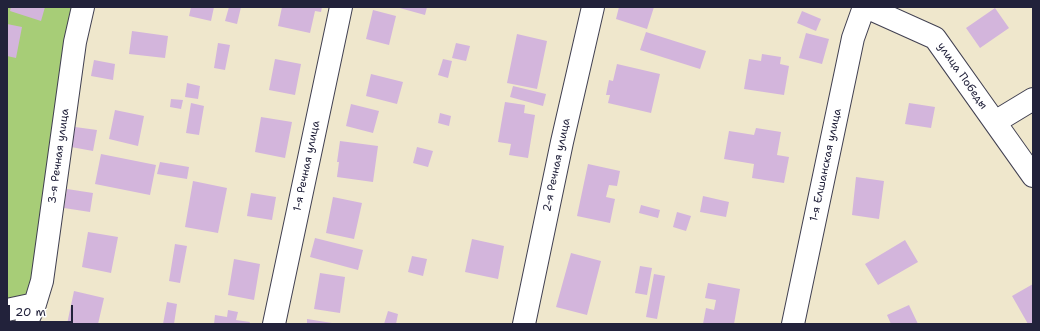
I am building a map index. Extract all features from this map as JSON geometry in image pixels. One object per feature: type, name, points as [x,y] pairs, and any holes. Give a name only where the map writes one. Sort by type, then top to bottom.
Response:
[{"type":"street","name":"3-я Речная улица","points":[[26,324],[35,304],[42,281],[75,42],[83,7]]},
{"type":"street","name":"1-я Речная улица","points":[[274,324],[341,7]]},
{"type":"street","name":"2-я Речная улица","points":[[524,324],[562,142],[593,7]]},
{"type":"street","name":"улица Победы","points":[[865,7],[935,38],[1033,176]]},
{"type":"street","name":"1-я Елшанская улица","points":[[793,324],[853,38],[865,7]]},
{"type":"street","points":[[995,122],[1033,100]]},
{"type":"street","points":[[7,310],[35,304]]},
{"type":"green space","points":[[7,7],[77,7],[34,294],[7,317]]},
{"type":"building","points":[[11,7],[45,7],[41,21],[10,11]]},
{"type":"building","points":[[191,7],[214,7],[211,21],[189,16]]},
{"type":"building","points":[[229,7],[241,7],[237,24],[225,21]]},
{"type":"building","points":[[282,7],[322,7],[321,12],[315,11],[310,33],[278,26]]},
{"type":"building","points":[[396,7],[427,7],[425,15]]},
{"type":"building","points":[[619,7],[654,7],[647,29],[616,19]]},
{"type":"building","points":[[995,8],[1009,28],[980,48],[966,28]]},
{"type":"building","points":[[373,10],[396,16],[389,45],[366,39]]},
{"type":"building","points":[[802,11],[821,19],[816,31],[797,23]]},
{"type":"building","points":[[7,24],[22,27],[16,58],[7,56]]},
{"type":"building","points":[[132,31],[168,36],[165,58],[129,54]]},
{"type":"building","points":[[646,32],[706,51],[700,69],[640,50]]},
{"type":"building","points":[[806,33],[829,39],[822,64],[799,58]]},
{"type":"building","points":[[517,34],[547,41],[537,89],[507,83]]},
{"type":"building","points":[[218,43],[230,45],[225,70],[214,68]]},
{"type":"building","points":[[456,43],[470,46],[466,61],[452,58]]},
{"type":"building","points":[[762,54],[781,57],[780,64],[789,66],[784,95],[744,89],[749,59],[761,61]]},
{"type":"building","points":[[275,59],[301,64],[295,95],[269,90]]},
{"type":"building","points":[[443,59],[452,61],[448,78],[438,75]]},
{"type":"building","points":[[94,60],[115,64],[113,80],[91,76]]},
{"type":"building","points":[[617,64],[660,74],[651,113],[608,103],[610,95],[606,95],[609,80],[613,81]]},
{"type":"building","points":[[371,74],[403,82],[397,104],[366,96]]},
{"type":"building","points":[[187,83],[200,86],[198,99],[185,97]]},
{"type":"building","points":[[513,86],[546,94],[543,106],[510,97]]},
{"type":"building","points":[[171,99],[183,100],[181,109],[170,107]]},
{"type":"building","points":[[505,102],[525,105],[524,113],[535,115],[528,158],[509,155],[511,144],[498,142]]},
{"type":"building","points":[[191,103],[204,106],[199,135],[186,133]]},
{"type":"building","points":[[909,103],[935,107],[931,128],[905,124]]},
{"type":"building","points":[[351,104],[379,111],[373,133],[346,126]]},
{"type":"building","points":[[115,110],[144,116],[138,146],[109,139]]},
{"type":"building","points":[[440,113],[451,116],[449,126],[438,123]]},
{"type":"building","points":[[261,117],[292,122],[285,158],[255,152]]},
{"type":"building","points":[[75,127],[97,130],[93,151],[71,147]]},
{"type":"building","points":[[756,128],[781,132],[777,155],[789,157],[784,183],[752,178],[754,164],[724,159],[729,131],[754,135]]},
{"type":"building","points":[[340,141],[378,146],[373,182],[337,177],[339,162],[337,162]]},
{"type":"building","points":[[417,147],[433,151],[428,167],[413,163]]},
{"type":"building","points":[[101,154],[156,165],[150,195],[95,184]]},
{"type":"building","points":[[160,162],[189,167],[187,179],[157,174]]},
{"type":"building","points":[[588,164],[620,171],[617,186],[609,185],[606,197],[615,199],[610,223],[577,216]]},
{"type":"building","points":[[856,177],[884,181],[879,219],[852,215]]},
{"type":"building","points":[[193,181],[227,188],[218,233],[185,227]]},
{"type":"building","points":[[67,189],[93,193],[90,212],[64,208]]},
{"type":"building","points":[[251,193],[276,197],[272,220],[247,216]]},
{"type":"building","points":[[703,196],[729,202],[726,217],[700,212]]},
{"type":"building","points":[[333,197],[362,203],[354,239],[326,233]]},
{"type":"building","points":[[641,205],[660,210],[658,218],[639,213]]},
{"type":"building","points":[[677,212],[691,216],[686,231],[673,227]]},
{"type":"building","points":[[88,232],[118,237],[111,273],[82,267]]},
{"type":"building","points":[[315,238],[363,250],[358,270],[310,257]]},
{"type":"building","points":[[472,239],[504,246],[498,279],[465,272]]},
{"type":"building","points":[[905,240],[918,262],[878,285],[865,264]]},
{"type":"building","points":[[175,244],[187,246],[180,283],[169,281]]},
{"type":"building","points":[[571,253],[601,261],[587,315],[556,307]]},
{"type":"building","points":[[412,256],[427,259],[423,276],[408,272]]},
{"type":"building","points":[[234,259],[260,264],[254,300],[228,295]]},
{"type":"building","points":[[640,266],[652,268],[647,295],[635,293]]},
{"type":"building","points":[[320,273],[345,277],[340,313],[314,309]]},
{"type":"building","points":[[654,274],[665,276],[657,319],[646,317]]},
{"type":"building","points":[[708,283],[740,289],[734,324],[703,324],[706,308],[714,310],[716,300],[705,298]]},
{"type":"building","points":[[1033,284],[1033,324],[1028,324],[1012,296]]},
{"type":"building","points":[[74,291],[104,298],[98,324],[67,324]]},
{"type":"building","points":[[167,302],[177,304],[174,324],[163,324]]},
{"type":"building","points":[[909,305],[918,324],[891,324],[887,315]]},
{"type":"building","points":[[228,310],[238,312],[236,320],[250,322],[249,324],[214,324],[215,315],[227,317]]},
{"type":"building","points":[[388,311],[398,314],[396,324],[384,324]]},
{"type":"building","points":[[307,319],[332,323],[332,324],[307,324]]}]
